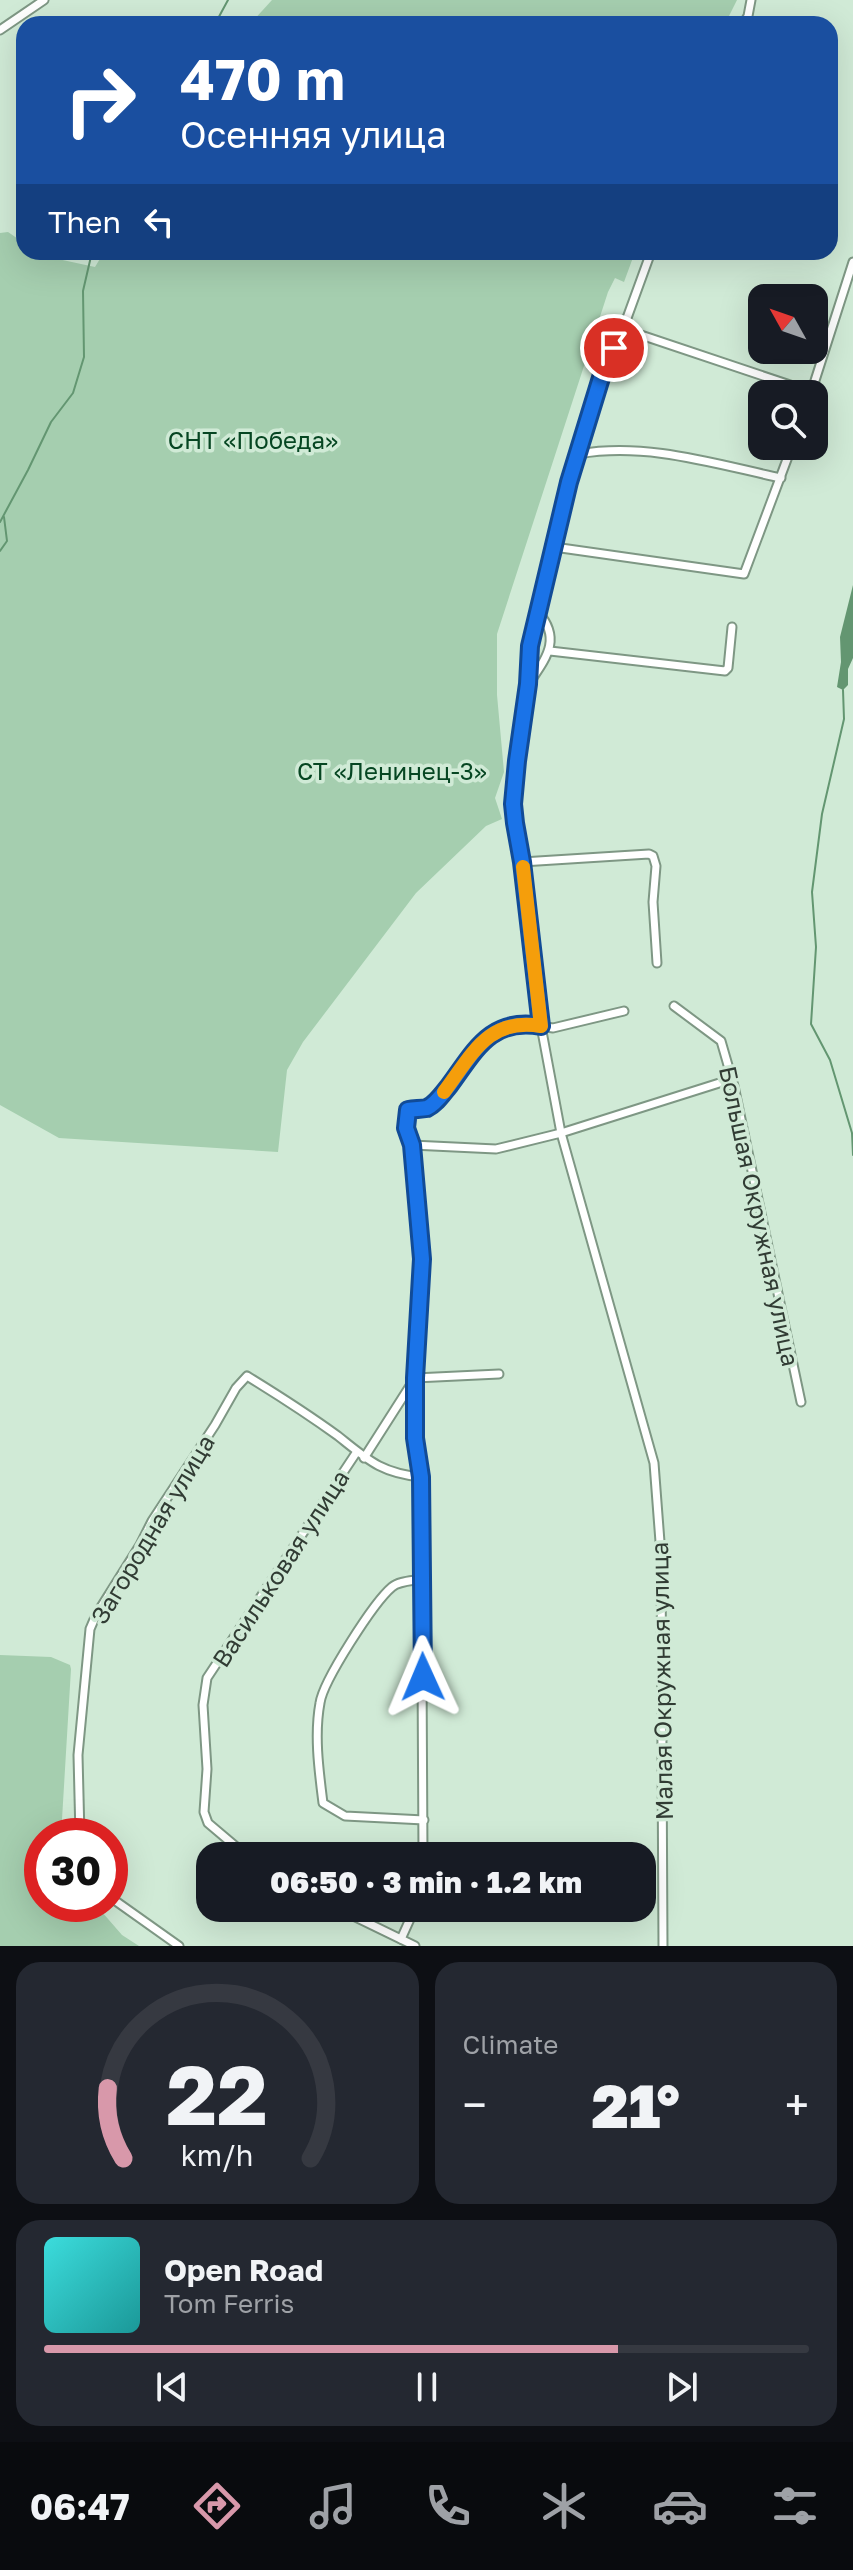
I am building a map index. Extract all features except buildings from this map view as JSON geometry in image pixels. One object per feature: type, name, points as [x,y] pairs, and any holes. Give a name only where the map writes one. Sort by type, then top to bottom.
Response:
[{"type":"street","points":[[21,16],[44,0]]},
{"type":"street","points":[[528,684],[530,646],[569,482],[604,368],[623,329],[648,260]]},
{"type":"street","points":[[815,380],[853,262]]},
{"type":"street","points":[[623,329],[773,380]]},
{"type":"street","points":[[579,454],[612,450],[670,454],[781,478]]},
{"type":"street","points":[[554,547],[744,574],[787,460]]},
{"type":"street","points":[[528,684],[550,651],[549,626],[538,612]]},
{"type":"street","points":[[550,651],[725,671],[728,668],[732,627]]},
{"type":"street","name":"Малая Окружная улица","points":[[528,684],[513,804],[541,1026],[561,1133],[654,1463],[661,1555],[663,1946]]},
{"type":"street","points":[[522,862],[653,856],[656,866],[653,902],[657,963]]},
{"type":"street","name":"Большая Окружная улица","points":[[674,1006],[721,1041],[732,1079],[801,1402]]},
{"type":"street","points":[[423,1842],[421,1477],[415,1438],[422,1259],[412,1145],[406,1128],[408,1110],[428,1107],[439,1099],[480,1044],[495,1031],[526,1024],[553,1028],[624,1011]]},
{"type":"street","points":[[412,1145],[496,1149],[561,1133],[732,1079]]},
{"type":"street","points":[[415,1378],[499,1374]]},
{"type":"street","name":"Загородная улица","points":[[80,1818],[81,1698],[90,1629],[152,1521],[236,1388],[247,1376],[339,1437],[356,1453]]},
{"type":"street","name":"Васильковая улица","points":[[364,1458],[415,1378]]},
{"type":"street","points":[[356,1453],[397,1474],[421,1477]]},
{"type":"street","name":"Васильковая улица","points":[[230,1842],[208,1823],[204,1812],[207,1769],[203,1705],[207,1678],[356,1453]]},
{"type":"street","points":[[422,1579],[395,1584],[387,1592],[369,1614],[324,1687],[320,1704],[318,1764],[323,1803],[345,1816],[424,1820]]},
{"type":"street","points":[[128,1912],[179,1946]]},
{"type":"street","points":[[366,1922],[415,1946]]},
{"type":"street","points":[[401,1939],[409,1922]]},
{"type":"green space","points":[[272,0],[737,0],[729,16],[257,16]]},
{"type":"green space","name":"СНТ «Победа»","points":[[8,232],[16,238],[16,260],[63,260],[95,267],[99,260],[632,260],[624,282],[615,278],[608,292],[497,634],[497,695],[504,772],[495,798],[502,819],[486,826],[416,893],[303,1042],[287,1070],[278,1152],[59,1138],[0,1105],[0,233]]},
{"type":"green space","points":[[0,1655],[51,1657],[70,1665],[71,1669],[62,1818],[24,1818],[24,1922],[111,1922],[122,1935],[139,1946],[0,1946]]},
{"type":"shaded area","points":[[853,585],[853,658],[848,669],[848,685],[843,690],[837,687],[841,662],[840,637]]},
{"type":"waterway","points":[[219,16],[228,0]]},
{"type":"waterway","points":[[0,522],[51,422],[73,393],[84,357],[83,291],[90,260]]},
{"type":"waterway","points":[[0,551],[7,541],[4,517]]},
{"type":"waterway","points":[[843,690],[844,719],[822,814],[812,892],[816,947],[811,1024],[830,1060],[852,1133],[853,1155]]},
{"type":"slow traffic","points":[[444,1092],[480,1044],[495,1031],[511,1025],[541,1026],[523,867]]},
{"type":"route","points":[[423,1677],[421,1477],[415,1438],[422,1259],[412,1145],[406,1128],[408,1110],[428,1107],[439,1099],[480,1044],[495,1031],[511,1025],[541,1026],[513,804],[517,761],[530,646],[559,522],[604,368],[614,348]]},
{"type":"park label","name":"СТ «Ленинец-3»","points":[[392,770]]}]
